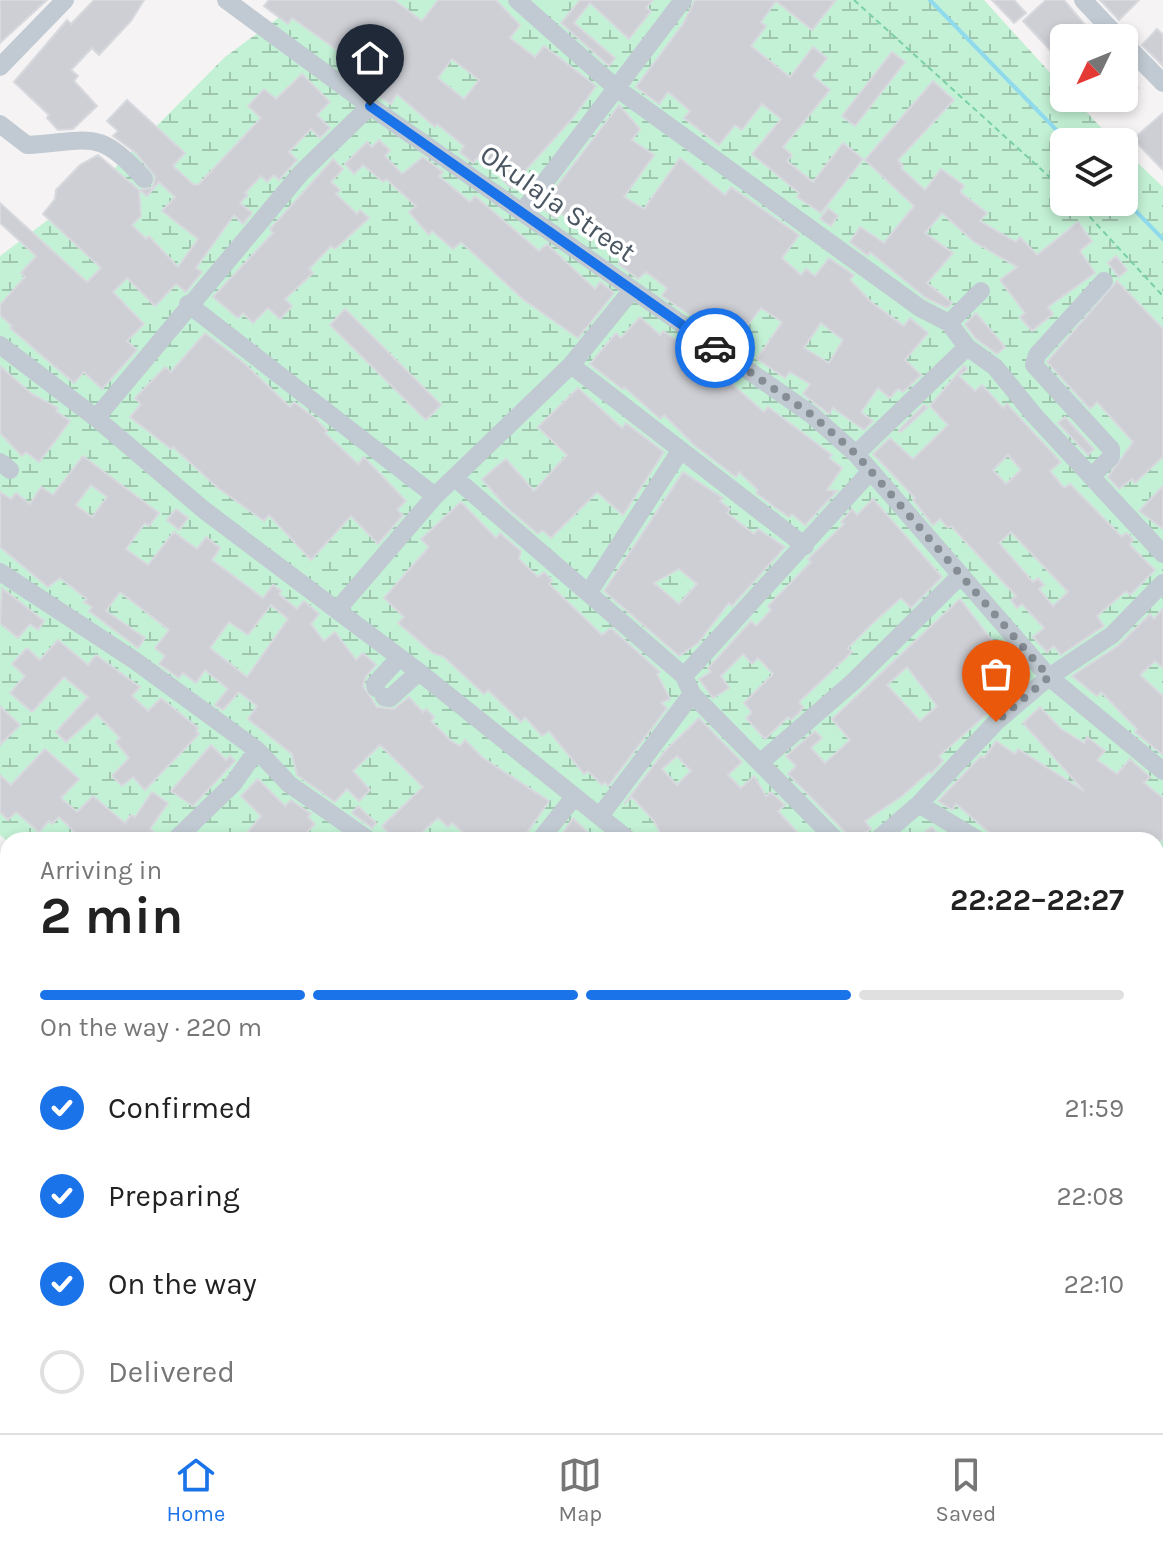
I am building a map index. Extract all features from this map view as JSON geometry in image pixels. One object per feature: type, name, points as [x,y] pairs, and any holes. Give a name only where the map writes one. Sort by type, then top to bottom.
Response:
[{"type":"street","points":[[0,67],[65,0]]},
{"type":"street","name":"Okulaja Street","points":[[226,0],[370,106],[812,415],[856,454],[959,577],[1049,677],[1163,771]]},
{"type":"street","points":[[517,0],[615,87],[920,308],[949,323],[967,347],[995,367],[1034,415],[1163,554]]},
{"type":"street","points":[[523,211],[683,0]]},
{"type":"street","points":[[1083,0],[1106,24]]},
{"type":"street","points":[[1138,57],[1163,83]]},
{"type":"street","points":[[96,418],[188,304],[301,173],[370,106]]},
{"type":"street","points":[[0,124],[27,145],[78,138],[102,142],[125,157],[144,179]]},
{"type":"street","points":[[1092,476],[1111,457],[1111,449],[1034,365],[1037,355],[1104,281]]},
{"type":"street","points":[[338,609],[435,496],[571,365],[632,290]]},
{"type":"street","points":[[949,323],[981,291]]},
{"type":"street","points":[[188,304],[435,496]]},
{"type":"street","points":[[0,345],[96,418],[204,510],[338,609],[619,832]]},
{"type":"street","points":[[856,454],[967,347]]},
{"type":"street","points":[[571,365],[805,546]]},
{"type":"street","points":[[589,592],[680,451]]},
{"type":"street","points":[[600,816],[688,685],[869,473]]},
{"type":"street","points":[[455,478],[589,592],[688,685],[828,832]]},
{"type":"street","points":[[0,572],[134,660],[257,750],[289,784],[358,832]]},
{"type":"street","points":[[761,762],[854,681],[959,577]]},
{"type":"street","points":[[886,832],[919,804],[996,722],[1049,677],[1112,635],[1163,583]]},
{"type":"street","points":[[399,658],[375,684],[380,692],[390,698],[419,672]]},
{"type":"street","points":[[183,832],[233,784],[257,750]]},
{"type":"street","points":[[546,832],[574,797]]},
{"type":"street","points":[[919,804],[965,832]]},
{"type":"path","points":[[854,0],[1050,177]]},
{"type":"path","points":[[1089,216],[1163,296]]},
{"type":"green space","points":[[303,0],[984,0],[1050,73],[1050,112],[1086,112],[1102,128],[1050,128],[1050,216],[1138,216],[1138,163],[1163,187],[1163,832],[0,832],[0,256],[110,173],[225,57]]},
{"type":"building","points":[[0,0],[47,0],[0,43]]},
{"type":"building","points":[[94,0],[144,0],[131,21],[99,55],[92,48],[71,70],[78,76],[74,81],[97,106],[73,129],[58,130],[47,118],[49,115],[14,82],[67,20],[71,24]]},
{"type":"building","points":[[269,0],[394,0],[422,21],[438,0],[496,0],[520,25],[510,38],[535,57],[544,46],[596,86],[572,119],[524,172],[527,175],[511,188],[502,179],[506,174],[487,158],[483,163],[477,158],[473,163],[460,152],[464,146],[437,124],[435,127],[397,94],[391,104],[366,88],[337,63],[344,55],[292,18],[288,24],[264,6]],"holes":[[[452,59],[479,80],[464,99],[438,78]]]},
{"type":"building","points":[[580,0],[653,0],[646,8],[651,11],[629,39],[590,3],[574,23],[615,58],[609,66],[561,23]]},
{"type":"building","points":[[695,0],[836,0],[812,30],[776,1],[761,22],[766,26],[751,46],[790,77],[813,47],[827,58],[813,76],[830,90],[783,147],[792,155],[787,161],[813,182],[843,143],[863,159],[821,213],[797,197],[799,193],[752,154],[781,119],[762,104],[742,130],[735,125],[719,145],[684,118],[690,111],[668,92],[659,104],[636,87],[683,24]]},
{"type":"building","points":[[992,0],[1014,0],[1026,13],[1014,23]]},
{"type":"building","points":[[1046,0],[1064,0],[1084,24],[1050,24],[1050,50],[1023,21]]},
{"type":"building","points":[[1100,0],[1139,0],[1119,20]]},
{"type":"building","points":[[1157,29],[1163,35],[1163,66],[1142,45]]},
{"type":"building","points":[[892,52],[905,62],[855,126],[842,116]]},
{"type":"building","points":[[302,74],[330,102],[317,115],[330,128],[320,138],[311,129],[289,152],[297,160],[279,180],[274,175],[267,182],[261,176],[245,193],[248,195],[240,203],[252,213],[243,224],[234,215],[196,268],[202,272],[186,292],[176,284],[155,306],[127,278],[113,292],[144,324],[127,341],[137,350],[102,389],[84,372],[74,383],[10,328],[12,326],[0,315],[0,305],[25,277],[21,273],[36,256],[0,223],[0,203],[87,282],[101,268],[43,214],[55,199],[56,190],[80,165],[98,155],[139,190],[141,216],[132,225],[146,239],[149,236],[178,267],[198,239],[162,211],[175,197],[159,182],[147,196],[140,190],[153,187],[155,176],[136,153],[113,136],[118,131],[107,121],[127,100],[185,153],[173,166],[194,185],[199,184],[261,118],[248,106],[264,89],[276,99]]},
{"type":"building","points":[[933,81],[954,100],[898,160],[903,166],[901,168],[925,190],[941,169],[964,186],[960,192],[987,213],[980,221],[1016,242],[1020,237],[1037,255],[1078,222],[1092,241],[1080,251],[1095,273],[1048,307],[1053,314],[1032,331],[1020,317],[1025,313],[1000,280],[1017,267],[973,241],[942,213],[925,233],[953,253],[927,283],[952,303],[947,308],[926,298],[870,252],[868,256],[850,242],[860,227],[884,243],[914,206],[865,160]]},
{"type":"building","points":[[619,105],[640,129],[632,140],[654,155],[624,197],[644,209],[680,158],[725,195],[731,187],[799,235],[782,258],[801,275],[806,269],[815,276],[829,258],[854,275],[850,280],[871,302],[904,326],[910,318],[928,333],[905,360],[921,375],[903,392],[898,389],[890,398],[878,388],[861,412],[873,421],[864,430],[833,408],[829,414],[803,394],[810,384],[790,372],[785,378],[757,359],[782,322],[761,308],[738,338],[712,322],[708,327],[662,296],[667,288],[646,272],[638,279],[619,264],[622,260],[571,218],[560,213],[556,218],[541,207]],"holes":[[[821,323],[843,340],[829,363],[804,348]]]},
{"type":"building","points":[[1163,113],[1163,170],[1138,144],[1138,135]]},
{"type":"building","points":[[379,140],[390,150],[385,156],[402,174],[423,157],[443,172],[439,176],[470,202],[475,196],[539,251],[547,244],[595,289],[600,282],[614,293],[578,338],[524,300],[461,242],[453,249],[432,231],[429,235],[409,212],[416,206],[386,179],[383,182],[363,165],[354,174],[345,164],[367,142],[372,147]]},
{"type":"building","points":[[333,159],[343,169],[331,182],[340,190],[336,194],[357,214],[360,210],[369,218],[335,249],[331,246],[309,269],[313,273],[285,299],[292,306],[280,319],[268,308],[253,323],[243,313],[238,318],[213,297],[273,233],[270,229]]},
{"type":"building","points":[[828,208],[838,216],[831,226],[820,219]]},
{"type":"building","points":[[1116,256],[1127,270],[1119,277],[1108,263]]},
{"type":"building","points":[[1117,281],[1163,329],[1163,457],[1135,483],[1132,479],[1119,489],[1108,477],[1133,442],[1097,402],[1090,409],[1047,362]]},
{"type":"building","points":[[345,309],[441,405],[426,420],[330,325]]},
{"type":"building","points":[[976,313],[1005,347],[997,354],[975,338],[965,324]]},
{"type":"building","points":[[640,317],[660,335],[663,331],[690,350],[699,357],[697,360],[714,374],[717,371],[764,412],[768,407],[832,455],[829,458],[842,468],[827,490],[837,491],[805,525],[792,514],[789,517],[776,508],[756,493],[758,490],[739,472],[736,477],[694,445],[664,415],[660,419],[624,387],[622,389],[590,364],[616,333],[621,338]]},
{"type":"building","points":[[205,333],[244,363],[290,407],[294,402],[316,419],[327,431],[325,433],[358,464],[364,457],[406,501],[397,510],[403,515],[378,544],[351,516],[311,560],[269,515],[264,521],[218,488],[173,447],[171,449],[130,417],[141,404],[135,398],[165,367],[171,372]]},
{"type":"building","points":[[0,366],[32,394],[58,408],[56,411],[70,421],[39,462],[26,452],[22,456],[0,433]]},
{"type":"building","points":[[964,366],[967,369],[959,376],[975,391],[982,385],[1003,408],[1007,404],[1061,462],[1050,471],[1064,488],[1070,484],[1121,536],[1127,533],[1133,539],[1130,545],[1155,570],[1130,595],[1126,591],[1097,616],[1104,626],[1061,655],[1054,646],[1047,652],[1033,637],[1044,628],[1022,604],[1017,608],[1011,600],[1016,596],[951,526],[948,528],[940,519],[933,525],[913,500],[915,498],[873,454],[890,438],[913,459],[948,425],[930,406]],"holes":[[[1008,455],[1021,470],[1006,484],[993,470]],[[1011,532],[1068,592],[1053,606],[1039,589],[1044,585],[1038,578],[1033,582],[999,543]]]},
{"type":"building","points":[[578,388],[622,428],[626,423],[664,452],[623,515],[597,492],[551,538],[542,530],[538,534],[505,506],[482,479],[506,459],[534,491],[567,455],[538,427]]},
{"type":"building","points":[[924,405],[927,408],[901,432],[899,430]]},
{"type":"building","points":[[1065,417],[1094,449],[1088,455],[1058,423]]},
{"type":"building","points":[[83,456],[159,513],[149,526],[145,523],[126,549],[148,565],[174,532],[197,549],[206,537],[220,548],[212,560],[263,598],[273,585],[297,609],[304,601],[319,614],[311,624],[324,641],[335,632],[356,660],[363,653],[376,665],[366,676],[363,686],[377,707],[394,709],[409,697],[423,712],[426,709],[434,717],[431,721],[451,741],[460,746],[465,740],[483,758],[549,801],[528,832],[463,832],[452,823],[448,827],[438,818],[422,832],[388,832],[382,826],[423,787],[380,745],[353,771],[370,790],[359,801],[347,789],[335,802],[297,775],[292,754],[248,719],[257,706],[239,692],[223,710],[215,705],[228,689],[205,670],[196,683],[183,673],[179,678],[159,664],[165,656],[155,648],[169,630],[120,592],[106,611],[145,638],[138,648],[89,611],[92,607],[84,602],[87,599],[60,578],[48,587],[0,547],[0,492],[11,499],[16,493],[30,504],[41,487],[53,495]],"holes":[[[91,485],[107,497],[92,517],[76,505]],[[271,605],[288,619],[247,677],[210,648],[229,622],[248,635]]]},
{"type":"building","points":[[683,472],[723,498],[720,501],[730,509],[727,513],[754,534],[758,529],[785,547],[732,606],[729,603],[698,643],[679,656],[604,591]],"holes":[[[679,569],[697,584],[679,604],[654,583]]]},
{"type":"building","points":[[1163,486],[1163,529],[1139,511]]},
{"type":"building","points":[[873,499],[942,577],[911,608],[901,598],[874,622],[848,648],[852,652],[799,702],[803,707],[799,713],[791,720],[788,717],[765,739],[746,718],[752,712],[744,703],[773,674],[758,658],[752,664],[743,654],[721,676],[729,688],[713,698],[699,679],[711,672],[708,668],[751,621],[756,626],[771,610],[768,606],[811,562],[808,559],[844,524],[841,522],[852,509],[857,515]]},
{"type":"building","points":[[461,502],[496,538],[500,533],[521,551],[519,559],[538,577],[544,572],[552,580],[549,584],[602,635],[611,628],[660,672],[657,674],[670,699],[661,703],[667,708],[608,786],[605,782],[602,785],[588,771],[584,774],[549,731],[542,736],[525,717],[521,722],[488,690],[484,694],[444,657],[433,653],[398,623],[404,617],[384,598],[429,547],[421,539]]},
{"type":"building","points":[[176,509],[188,518],[179,530],[167,520]]},
{"type":"building","points":[[2,588],[44,621],[38,630],[30,624],[18,638],[0,623]]},
{"type":"building","points":[[960,599],[994,643],[986,650],[998,663],[966,690],[987,714],[939,756],[943,761],[931,774],[929,772],[902,796],[865,821],[871,829],[866,832],[845,832],[788,774],[796,766],[786,756],[815,731],[822,738],[811,748],[825,763],[850,740],[832,719]],"holes":[[[907,667],[937,706],[920,721],[887,685]]]},
{"type":"building","points":[[1163,608],[1163,668],[1155,661],[1140,675],[1163,696],[1163,755],[1135,732],[1137,729],[1101,692],[1097,696],[1072,676],[1119,645],[1150,614],[1154,619]]},
{"type":"building","points":[[58,640],[88,665],[96,655],[140,687],[132,696],[148,711],[161,698],[198,728],[196,731],[199,734],[145,790],[133,777],[122,786],[112,776],[129,758],[116,742],[120,738],[97,714],[66,742],[56,732],[88,697],[64,677],[32,712],[10,693],[25,676],[12,664],[27,648],[40,660]]},
{"type":"building","points":[[1013,654],[1029,672],[1019,681],[1003,664]]},
{"type":"building","points":[[0,706],[20,725],[0,745]]},
{"type":"building","points":[[1040,707],[1061,729],[1084,743],[1087,737],[1105,751],[1097,760],[1117,774],[1130,759],[1150,777],[1144,783],[1163,798],[1163,832],[989,832],[956,804],[952,810],[938,801],[981,756],[984,758],[996,741],[1015,754],[1018,749],[1084,791],[1023,723]]},
{"type":"building","points":[[699,718],[742,762],[728,775],[741,788],[754,776],[766,796],[771,792],[785,805],[778,811],[797,832],[660,832],[632,797],[624,804],[664,752]],"holes":[[[677,756],[691,771],[677,785],[662,769]]]},
{"type":"building","points":[[211,745],[226,760],[230,756],[235,761],[193,806],[171,791]]},
{"type":"building","points":[[45,749],[79,779],[61,798],[77,812],[93,796],[125,823],[131,815],[135,817],[152,792],[168,803],[150,829],[154,832],[75,832],[59,817],[52,824],[49,821],[39,832],[16,812],[8,820],[0,812],[0,775],[11,785]]},
{"type":"building","points":[[258,779],[285,806],[291,800],[311,814],[308,817],[315,824],[308,832],[248,832],[261,816],[241,796]]},
{"type":"building","points":[[358,806],[376,823],[372,828],[352,813]]},
{"type":"building","points":[[573,818],[588,832],[563,832]]},
{"type":"waterway","points":[[930,0],[1054,128]]},
{"type":"waterway","points":[[1138,213],[1163,239]]},
{"type":"way so far","points":[[715,348],[812,415],[856,454],[959,577],[1049,677],[996,722]]},
{"type":"route","points":[[370,106],[715,348]]}]
